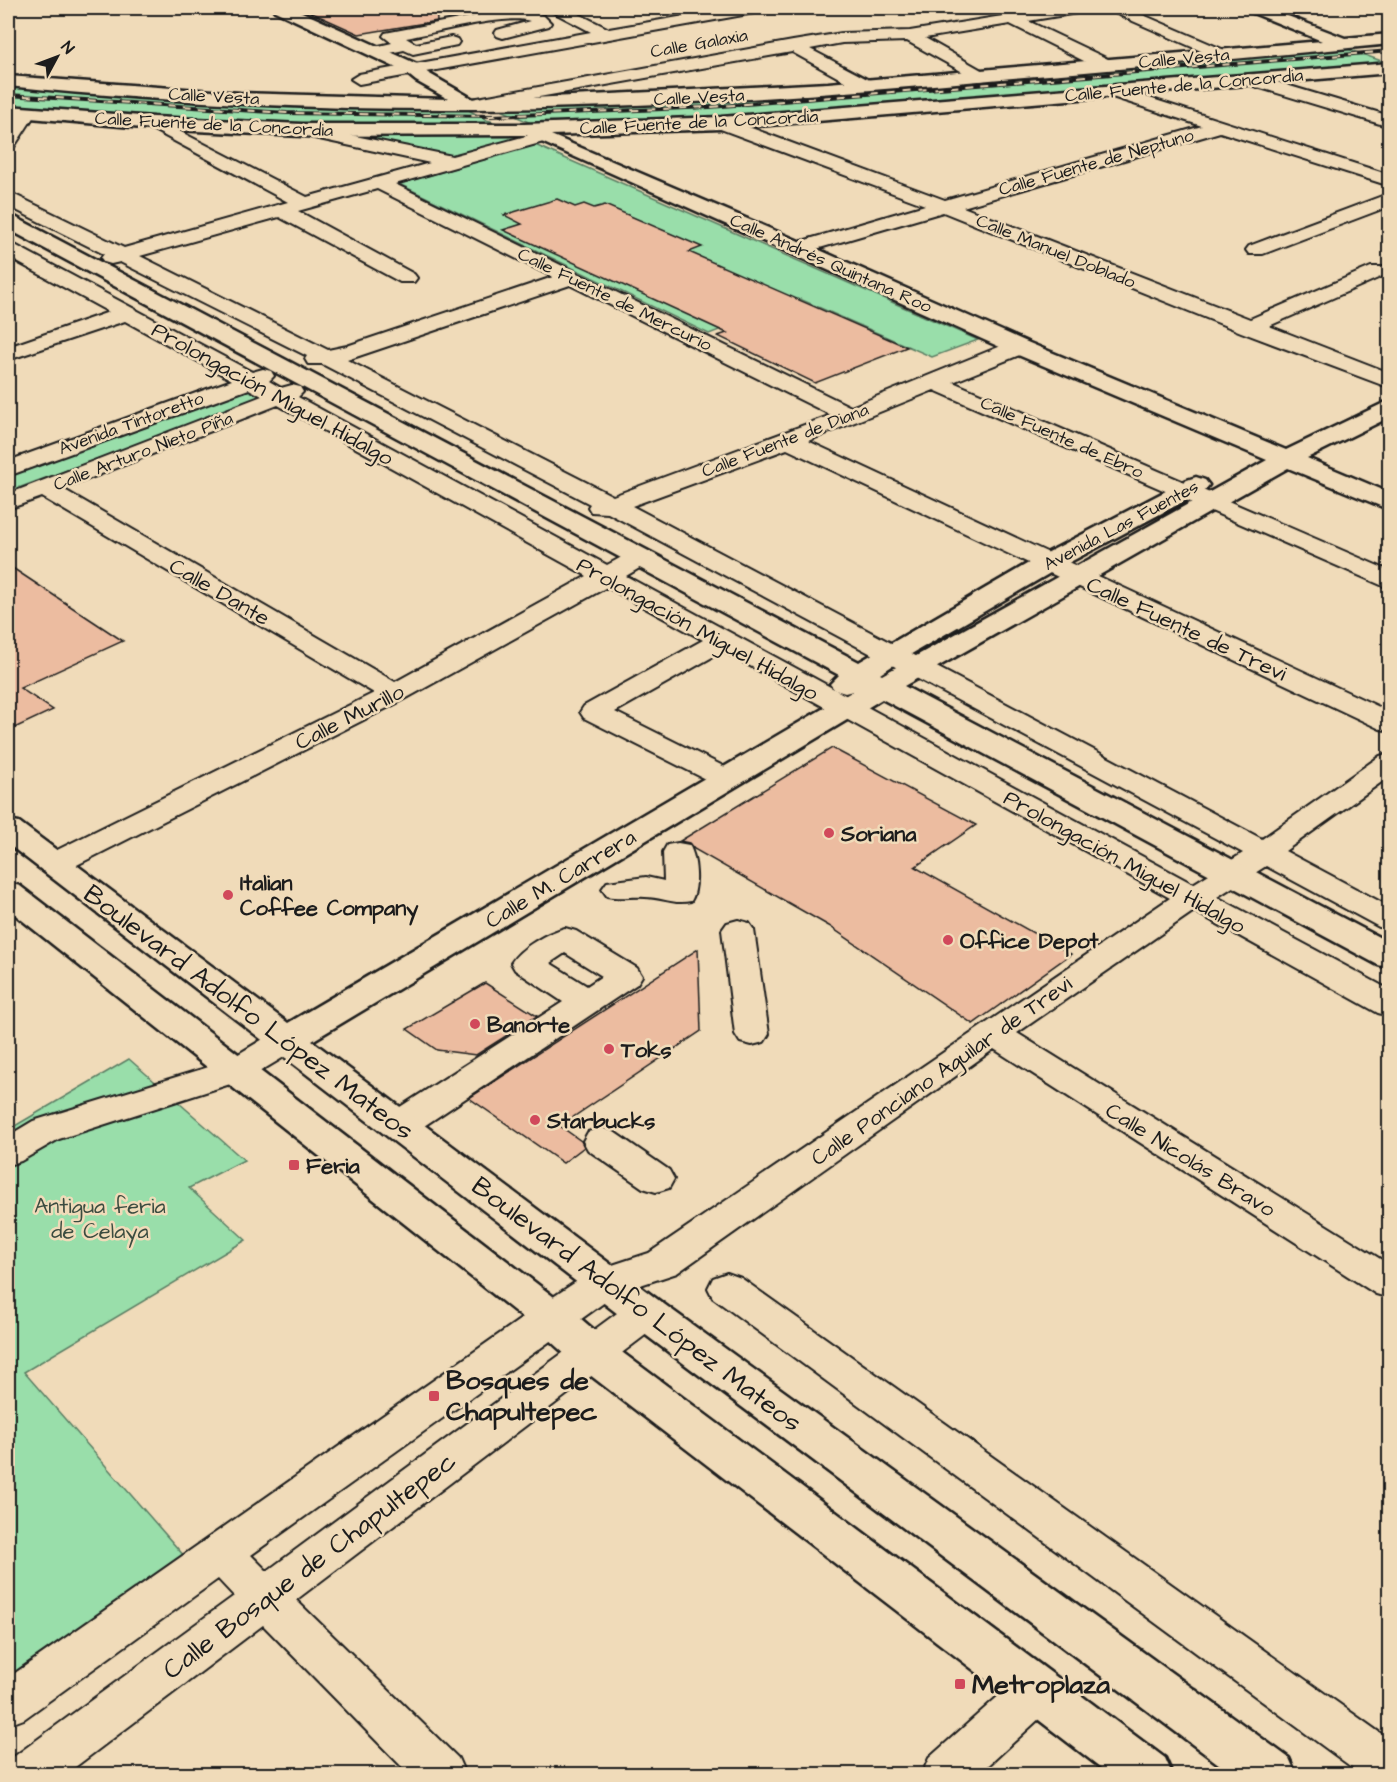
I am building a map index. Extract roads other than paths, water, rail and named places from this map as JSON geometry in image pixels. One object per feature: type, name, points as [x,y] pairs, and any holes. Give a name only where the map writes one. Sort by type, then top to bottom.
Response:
[{"type":"main road","name":"Calle Andrés Quintana Roo","points":[[281,8],[411,68],[422,77],[533,134],[799,248],[1019,346],[1389,502]]},
{"type":"main road","points":[[1254,8],[1389,60]]},
{"type":"main road","name":"Calle Vesta","points":[[8,81],[211,96],[472,104],[628,100],[788,92],[1389,39]]},
{"type":"main road","name":"Calle Fuente de la Concordia","points":[[8,111],[154,123],[302,130],[533,134],[721,123],[1389,68]]},
{"type":"main road","name":"Prolongación Miguel Hidalgo","points":[[8,221],[1389,957]]},
{"type":"main road","name":"Avenida Las Fuentes","points":[[903,661],[1076,576],[1211,502],[1277,453],[1389,383]]},
{"type":"main road","name":"Avenida Las Fuentes","points":[[870,681],[1048,563],[1185,491],[1384,409]]},
{"type":"main road","name":"Calle M. Carrera","points":[[287,1040],[727,779],[870,681]]},
{"type":"main road","name":"Boulevard Adolfo López Mateos","points":[[8,829],[646,1313],[1271,1774]]},
{"type":"main road","points":[[8,893],[552,1318],[592,1353],[1147,1774]]},
{"type":"street","points":[[556,8],[606,33]]},
{"type":"street","points":[[359,79],[606,33],[703,11],[754,8]]},
{"type":"street","name":"Calle Galaxia","points":[[472,104],[793,46],[857,36],[910,36],[1077,8]]},
{"type":"street","points":[[1115,8],[1222,55]]},
{"type":"street","points":[[468,39],[413,49],[391,36],[506,15],[525,14],[538,19],[543,24],[489,35]]},
{"type":"street","points":[[1012,19],[1106,65]]},
{"type":"street","points":[[910,36],[979,76]]},
{"type":"street","points":[[376,51],[407,45]]},
{"type":"street","points":[[793,46],[865,85]]},
{"type":"street","points":[[1250,79],[1389,122]]},
{"type":"street","points":[[1115,92],[1389,181]]},
{"type":"street","points":[[8,143],[27,113]]},
{"type":"street","points":[[154,123],[306,204]]},
{"type":"street","name":"Calle Manuel Doblado","points":[[721,123],[944,206],[1389,383]]},
{"type":"street","name":"Calle Fuente de Neptuno","points":[[799,248],[1220,126]]},
{"type":"street","points":[[302,130],[450,162]]},
{"type":"street","points":[[91,265],[121,254],[380,183],[533,134]]},
{"type":"street","name":"Calle Fuente de Mercurio","points":[[380,183],[849,416]]},
{"type":"street","points":[[8,199],[338,357],[612,506],[1389,920]]},
{"type":"street","points":[[1256,250],[1389,199]]},
{"type":"street","points":[[280,210],[407,278]]},
{"type":"street","name":"Prolongación Miguel Hidalgo","points":[[8,249],[1389,1005]]},
{"type":"street","points":[[1249,327],[1378,271]]},
{"type":"street","points":[[310,383],[338,357],[573,277]]},
{"type":"street","points":[[8,354],[127,313]]},
{"type":"street","name":"Calle Fuente de Diana","points":[[544,508],[612,506],[788,441],[1019,346]]},
{"type":"street","name":"Avenida Tintoretto","points":[[8,469],[249,380],[338,357]]},
{"type":"street","name":"Calle Fuente de Ebro","points":[[933,381],[1389,581]]},
{"type":"street","name":"Calle Arturo Nieto Piña","points":[[8,502],[279,398],[310,383]]},
{"type":"street","name":"Calle Fuente de Trevi","points":[[788,441],[1389,723]]},
{"type":"street","name":"Calle Dante","points":[[45,488],[395,693]]},
{"type":"street","name":"Calle Murillo","points":[[54,864],[395,693],[639,558]]},
{"type":"street","points":[[722,640],[594,712],[727,779]]},
{"type":"street","name":"Calle Ponciano Aguilar de Trevi","points":[[605,1282],[663,1263],[1191,898],[1234,874],[1389,762]]},
{"type":"street","points":[[618,889],[646,887],[680,894],[678,852]]},
{"type":"street","points":[[738,930],[752,1034]]},
{"type":"street","points":[[399,1125],[587,1002]]},
{"type":"street","name":"Calle Nicolás Bravo","points":[[993,1033],[1389,1284]]},
{"type":"street","name":"Calle M. Carrera","points":[[8,1152],[46,1130],[237,1070],[287,1040]]},
{"type":"street","points":[[601,1142],[656,1179]]},
{"type":"street","points":[[8,1704],[605,1282]]},
{"type":"street","points":[[727,1288],[1389,1768]]},
{"type":"street","name":"Calle Bosque de Chapultepec","points":[[29,1774],[646,1313]]},
{"type":"street","points":[[221,1554],[441,1774]]},
{"type":"street","points":[[946,1774],[1037,1691]]},
{"type":"railway","points":[[8,95],[287,113],[492,116],[710,107],[1390,51]]},
{"type":"place","name":"Soriana","points":[[829,833]]},
{"type":"place","name":"Italian Coffee Company","points":[[228,895]]},
{"type":"place","name":"Office Depot","points":[[948,940]]},
{"type":"place","name":"Banorte","points":[[475,1024]]},
{"type":"place","name":"Toks","points":[[609,1049]]},
{"type":"place","name":"Starbucks","points":[[535,1120]]},
{"type":"place","name":"Feria","points":[[294,1165]]},
{"type":"place","name":"Bosques de Chapultepec","points":[[434,1396]]},
{"type":"place","name":"Metroplaza","points":[[960,1684]]},
{"type":"park label","name":"Antigua feria de Celaya","points":[[100,1218]]}]
